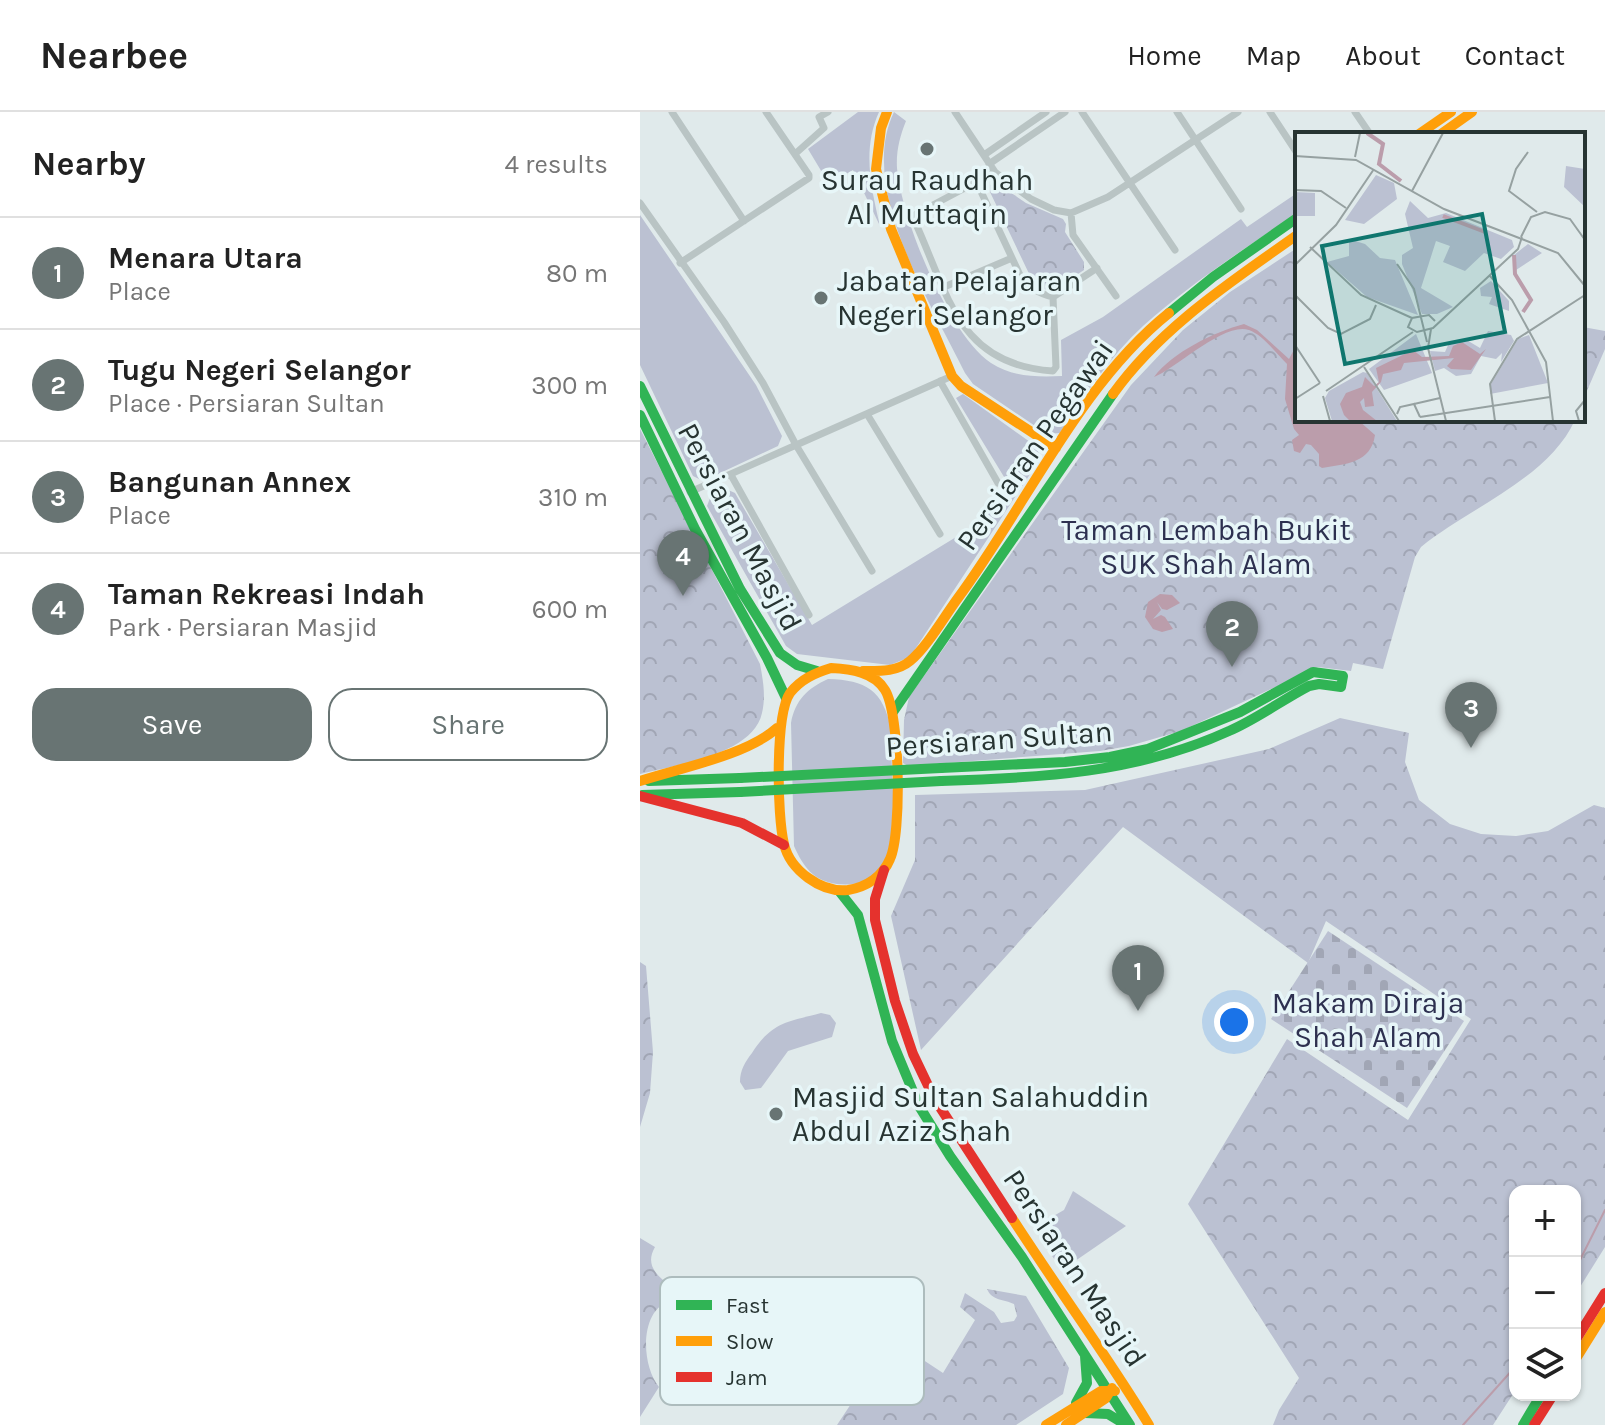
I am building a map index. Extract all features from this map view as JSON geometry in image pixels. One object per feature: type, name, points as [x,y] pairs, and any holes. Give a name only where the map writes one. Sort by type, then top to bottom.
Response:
[{"type":"main road","points":[[887,112],[881,128],[876,169],[891,229],[952,376],[961,386],[1056,448]]},
{"type":"main road","points":[[1422,132],[1451,112]]},
{"type":"main road","points":[[1444,132],[1472,112]]},
{"type":"main road","name":"Persiaran Pegawai","points":[[817,671],[831,668],[863,671],[897,668],[912,660],[969,583],[1093,394],[1146,331],[1213,277],[1295,219]]},
{"type":"main road","name":"Persiaran Pegawai","points":[[893,712],[916,674],[978,592],[1102,405],[1154,344],[1222,288],[1295,236]]},
{"type":"main road","name":"Persiaran Masjid","points":[[640,386],[740,589],[780,653],[797,665],[817,671]]},
{"type":"main road","name":"Persiaran Masjid","points":[[640,415],[695,529],[786,698]]},
{"type":"main road","points":[[817,671],[796,685],[786,698],[777,728],[784,845],[790,860],[801,874],[820,887],[839,891],[858,888],[884,870]]},
{"type":"main road","points":[[863,671],[886,691],[893,712]]},
{"type":"main road","name":"Persiaran Sultan","points":[[640,795],[1069,776],[1119,769],[1189,750],[1253,721],[1313,685],[1342,681],[1313,672],[1240,712],[1148,749],[1110,757],[1065,762],[644,781]]},
{"type":"main road","name":"Persiaran Masjid","points":[[893,712],[897,840],[875,899],[875,920],[895,1001],[913,1054],[934,1098],[969,1155],[1123,1382],[1148,1425]]},
{"type":"main road","points":[[644,781],[747,747],[777,728]]},
{"type":"main road","points":[[640,795],[742,823],[784,845]]},
{"type":"main road","name":"Persiaran Masjid","points":[[839,891],[858,915],[892,1041],[919,1106],[1110,1391],[1128,1425]]},
{"type":"main road","points":[[1581,1331],[1605,1293]]},
{"type":"main road","points":[[1066,1425],[1106,1398],[1113,1378],[1072,1311]]},
{"type":"main road","points":[[1581,1350],[1605,1312]]},
{"type":"main road","points":[[1071,1409],[1087,1383],[1085,1355]]},
{"type":"main road","points":[[1046,1425],[1101,1391],[1110,1391],[1127,1398],[1148,1425]]},
{"type":"main road","points":[[1523,1425],[1537,1401]]},
{"type":"main road","points":[[1537,1424],[1550,1401]]},
{"type":"main road","points":[[1084,1413],[1108,1414],[1128,1425]]},
{"type":"street","points":[[672,112],[744,221]]},
{"type":"street","points":[[680,263],[809,178],[766,112]]},
{"type":"street","points":[[795,154],[822,131],[824,126],[819,117],[828,112]]},
{"type":"street","points":[[955,112],[995,172],[1031,199],[1054,210],[1071,213],[1093,204],[1238,112]]},
{"type":"street","points":[[984,155],[1046,112]]},
{"type":"street","points":[[989,164],[1065,112]]},
{"type":"street","points":[[1082,112],[1175,250]]},
{"type":"street","points":[[1177,112],[1241,209]]},
{"type":"street","points":[[1270,112],[1295,150]]},
{"type":"street","points":[[1355,112],[1369,132]]},
{"type":"street","points":[[995,172],[916,214],[916,224],[958,319],[976,343],[994,357],[1017,367],[1055,370],[1053,297]]},
{"type":"street","points":[[977,183],[1029,287],[1039,294],[1053,297],[1097,268]]},
{"type":"street","points":[[640,203],[756,372],[872,571]]},
{"type":"street","points":[[1071,213],[1073,235],[1116,296]]},
{"type":"street","points":[[944,287],[1012,258]]},
{"type":"street","points":[[690,492],[952,376]]},
{"type":"street","points":[[940,381],[998,483]]},
{"type":"street","points":[[867,414],[940,534]]},
{"type":"street","points":[[731,475],[809,615]]},
{"type":"green space","points":[[858,112],[879,112],[869,154],[871,183],[880,226],[853,170],[829,184],[808,149]]},
{"type":"green space","points":[[894,112],[906,121],[897,156],[900,190],[930,274],[959,328],[975,349],[999,368],[1016,374],[1062,376],[1061,340],[1103,317],[1241,219],[1247,227],[1295,194],[1295,214],[1161,310],[1109,363],[1060,433],[1047,434],[973,384],[965,373],[903,245],[891,210],[885,175],[885,142]]},
{"type":"green space","points":[[995,182],[1026,203],[1063,219],[1065,232],[1084,262],[1084,270],[1052,291],[1033,282],[990,192],[990,185]]},
{"type":"green space","points":[[640,215],[756,385],[782,436],[778,446],[703,481],[693,476],[640,365]]},
{"type":"green space","name":"Taman Lembah Bukit SUK Shah Alam","points":[[1295,249],[1295,422],[1574,422],[1563,441],[1527,476],[1421,547],[1415,557],[1383,669],[1353,663],[1351,671],[1318,667],[1181,731],[1129,746],[908,766],[903,763],[904,720],[909,697],[1131,385],[1183,330],[1230,292]]},
{"type":"green space","points":[[1585,327],[1605,331],[1605,349],[1585,395]]},
{"type":"green space","points":[[963,394],[1037,447],[1040,459],[910,657],[890,665],[797,654],[786,646],[707,506],[710,498],[726,489],[735,493],[812,625],[984,520],[981,511],[1012,490],[956,398]]},
{"type":"green space","points":[[640,429],[760,664],[764,694],[762,713],[756,727],[744,739],[711,756],[640,774]]},
{"type":"green space","points":[[828,679],[853,682],[871,690],[883,705],[891,729],[893,824],[889,855],[872,878],[857,883],[837,884],[821,880],[805,866],[794,846],[791,723],[804,696]]},
{"type":"green space","points":[[1340,718],[1409,733],[1405,762],[1419,800],[1450,824],[1481,834],[1516,836],[1548,831],[1594,805],[1605,808],[1605,1247],[1581,1285],[1581,1185],[1509,1185],[1509,1400],[1493,1425],[1273,1425],[1299,1378],[1188,1204],[1287,1039],[1408,1120],[1471,1019],[1326,921],[1308,963],[1123,827],[921,1050],[891,916],[915,860],[915,795],[1085,790],[1269,749]]},
{"type":"green space","name":"Makam Diraja Shah Alam","points":[[1328,931],[1464,1021],[1407,1108],[1271,1019]]},
{"type":"green space","points":[[640,962],[646,966],[653,1052],[650,1093],[640,1127]]},
{"type":"green space","points":[[821,1013],[830,1015],[836,1023],[832,1037],[788,1051],[761,1088],[745,1090],[740,1082],[742,1070],[766,1035],[781,1025]]},
{"type":"green space","points":[[1073,1191],[1126,1226],[1062,1270],[1043,1243],[1036,1226],[1064,1210]]},
{"type":"green space","points":[[640,1238],[655,1247],[651,1261],[660,1277],[660,1306],[649,1325],[646,1338],[649,1364],[659,1387],[640,1417]]},
{"type":"green space","points":[[987,1289],[1026,1296],[1069,1368],[1063,1394],[1016,1425],[837,1425],[850,1405],[924,1405],[924,1360],[943,1373],[975,1320],[960,1307],[965,1293],[994,1312],[1001,1323],[1014,1321],[1017,1316],[1014,1304],[989,1293]]},
{"type":"shaded area","points":[[1244,324],[1257,330],[1289,359],[1295,348],[1295,422],[1360,422],[1375,435],[1373,444],[1363,457],[1322,468],[1319,466],[1319,454],[1311,445],[1306,444],[1300,453],[1294,451],[1292,440],[1299,435],[1294,429],[1285,399],[1287,364],[1265,340],[1249,330],[1227,332],[1154,377],[1172,359],[1220,332]]},
{"type":"shaded area","points":[[1160,594],[1172,595],[1180,603],[1167,610],[1157,602],[1161,610],[1153,619],[1161,615],[1165,617],[1173,629],[1162,632],[1153,629],[1145,617],[1148,602]]},
{"type":"waterway","points":[[1581,1258],[1605,1210]]},
{"type":"waterway","points":[[1463,1425],[1509,1374]]},
{"type":"traffic: fast","points":[[1169,313],[1213,277],[1295,219]]},
{"type":"traffic: fast","points":[[640,386],[740,589],[780,653],[797,665],[817,671]]},
{"type":"traffic: fast","points":[[893,712],[1113,394]]},
{"type":"traffic: fast","points":[[640,415],[695,529],[786,698]]},
{"type":"traffic: fast","points":[[941,768],[1065,762],[1148,749],[1240,712],[1313,672],[1343,676],[1341,687],[1309,686],[1239,726],[1159,756],[1088,771],[941,781]]},
{"type":"traffic: fast","points":[[740,778],[941,768]]},
{"type":"traffic: fast","points":[[649,781],[740,778]]},
{"type":"traffic: fast","points":[[740,792],[941,781]]},
{"type":"traffic: fast","points":[[642,795],[740,792]]},
{"type":"traffic: fast","points":[[839,891],[858,915],[892,1041],[919,1106],[950,1156],[1022,1257],[1130,1425]]},
{"type":"traffic: fast","points":[[1076,1403],[1087,1383],[1085,1356]]},
{"type":"traffic: fast","points":[[1523,1425],[1537,1401]]},
{"type":"traffic: fast","points":[[1085,1413],[1108,1414],[1126,1425]]},
{"type":"traffic: slow","points":[[887,112],[881,128],[876,169],[891,229],[952,376],[961,386],[1056,448]]},
{"type":"traffic: slow","points":[[1422,132],[1451,112]]},
{"type":"traffic: slow","points":[[1444,132],[1472,112]]},
{"type":"traffic: slow","points":[[1113,394],[1153,348],[1198,307],[1295,236]]},
{"type":"traffic: slow","points":[[863,671],[899,667],[923,648],[983,562],[1081,410],[1137,342],[1169,313]]},
{"type":"traffic: slow","points":[[831,668],[861,673],[875,679],[885,690],[894,723],[896,747],[898,800],[890,859],[874,880],[848,890],[817,884],[793,863],[784,844],[780,812],[780,743],[785,705],[790,693],[799,684],[831,668]]},
{"type":"traffic: slow","points":[[640,781],[731,753],[749,746],[777,728]]},
{"type":"traffic: slow","points":[[1012,1218],[1149,1425]]},
{"type":"traffic: slow","points":[[1581,1350],[1605,1312]]},
{"type":"traffic: slow","points":[[1066,1425],[1106,1398],[1112,1388]]},
{"type":"traffic: slow","points":[[1046,1425],[1101,1391],[1115,1391]]},
{"type":"traffic: jam","points":[[640,796],[742,823],[784,845]]},
{"type":"traffic: jam","points":[[884,870],[875,899],[875,920],[895,1001],[913,1054],[934,1098],[1012,1218]]},
{"type":"traffic: jam","points":[[1581,1331],[1605,1293]]},
{"type":"traffic: jam","points":[[1534,1425],[1549,1401]]},
{"type":"place","name":"Surau Raudhah Al Muttaqin","points":[[927,149]]},
{"type":"place","name":"Jabatan Pelajaran Negeri Selangor","points":[[821,298]]},
{"type":"place","name":"Taman Rekreasi Indah","points":[[683,596]]},
{"type":"place","name":"Tugu Negeri Selangor","points":[[1232,667]]},
{"type":"place","name":"Bangunan Annex","points":[[1471,748]]},
{"type":"place","name":"Menara Utara","points":[[1138,1011]]},
{"type":"place","name":"Masjid Sultan Salahuddin Abdul Aziz Shah","points":[[776,1114]]}]
